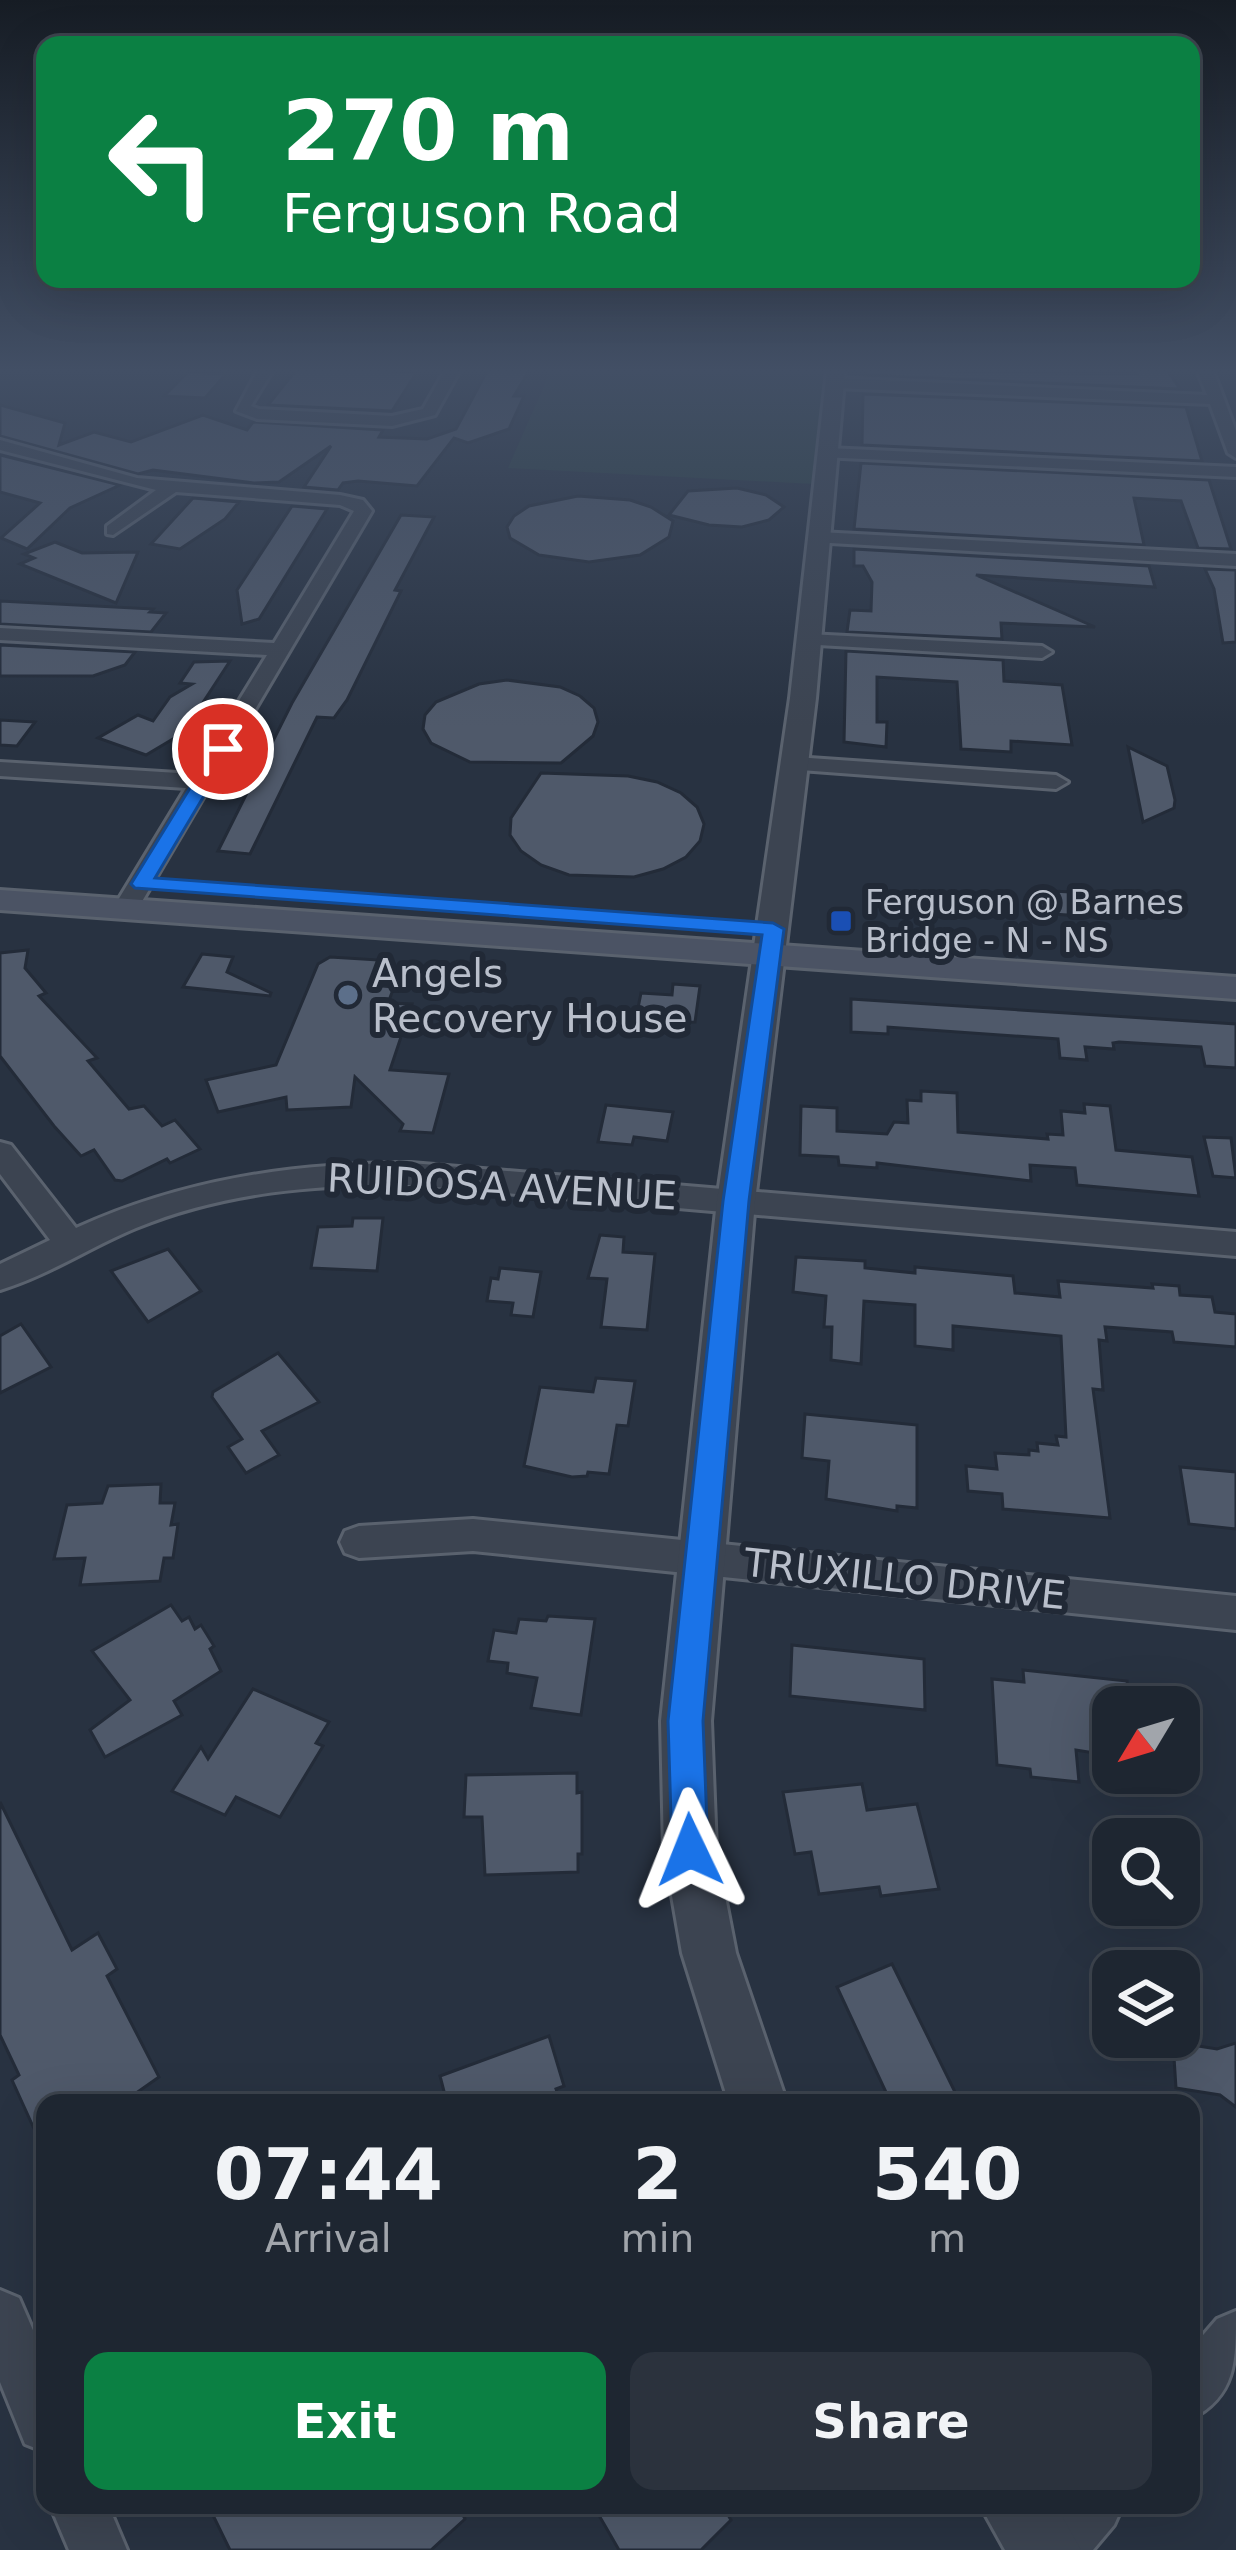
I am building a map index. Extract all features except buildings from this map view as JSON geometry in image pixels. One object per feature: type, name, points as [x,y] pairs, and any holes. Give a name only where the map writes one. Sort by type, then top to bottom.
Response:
[{"type":"main road","points":[[0,872],[134,897]]},
{"type":"main road","points":[[0,900],[134,897],[772,943],[1236,988]]},
{"type":"main road","points":[[772,943],[1236,961]]},
{"type":"street","points":[[113,530],[169,489]]},
{"type":"street","points":[[134,897],[363,511],[357,504],[340,500],[184,489]]},
{"type":"street","points":[[754,2094],[709,1953],[690,1850],[686,1721],[736,1201],[795,764],[825,489]]},
{"type":"street","points":[[819,538],[1236,560]]},
{"type":"street","points":[[0,634],[281,650]]},
{"type":"street","points":[[808,640],[1042,652]]},
{"type":"street","points":[[795,764],[1056,782]]},
{"type":"street","points":[[0,769],[203,782]]},
{"type":"street","points":[[0,1152],[71,1244]]},
{"type":"street","name":"RUIDOSA AVENUE","points":[[0,1278],[71,1244],[200,1194],[334,1173],[411,1174],[1236,1244]]},
{"type":"street","name":"TRUXILLO DRIVE","points":[[359,1541],[473,1535],[1236,1613]]},
{"type":"street","points":[[0,2317],[36,2403]]},
{"type":"street","points":[[1200,2380],[1236,2338]]},
{"type":"street","points":[[83,2514],[98,2550]]},
{"type":"street","points":[[1021,2514],[1051,2550],[1085,2514]]},
{"type":"place","name":"Ferguson @ Barnes Bridge - N - NS","points":[[841,921]]},
{"type":"place","name":"Angels Recovery House","points":[[348,995]]},
{"type":"route","points":[[223,749],[142,884],[773,929],[736,1201],[686,1721],[690,1850]]}]
